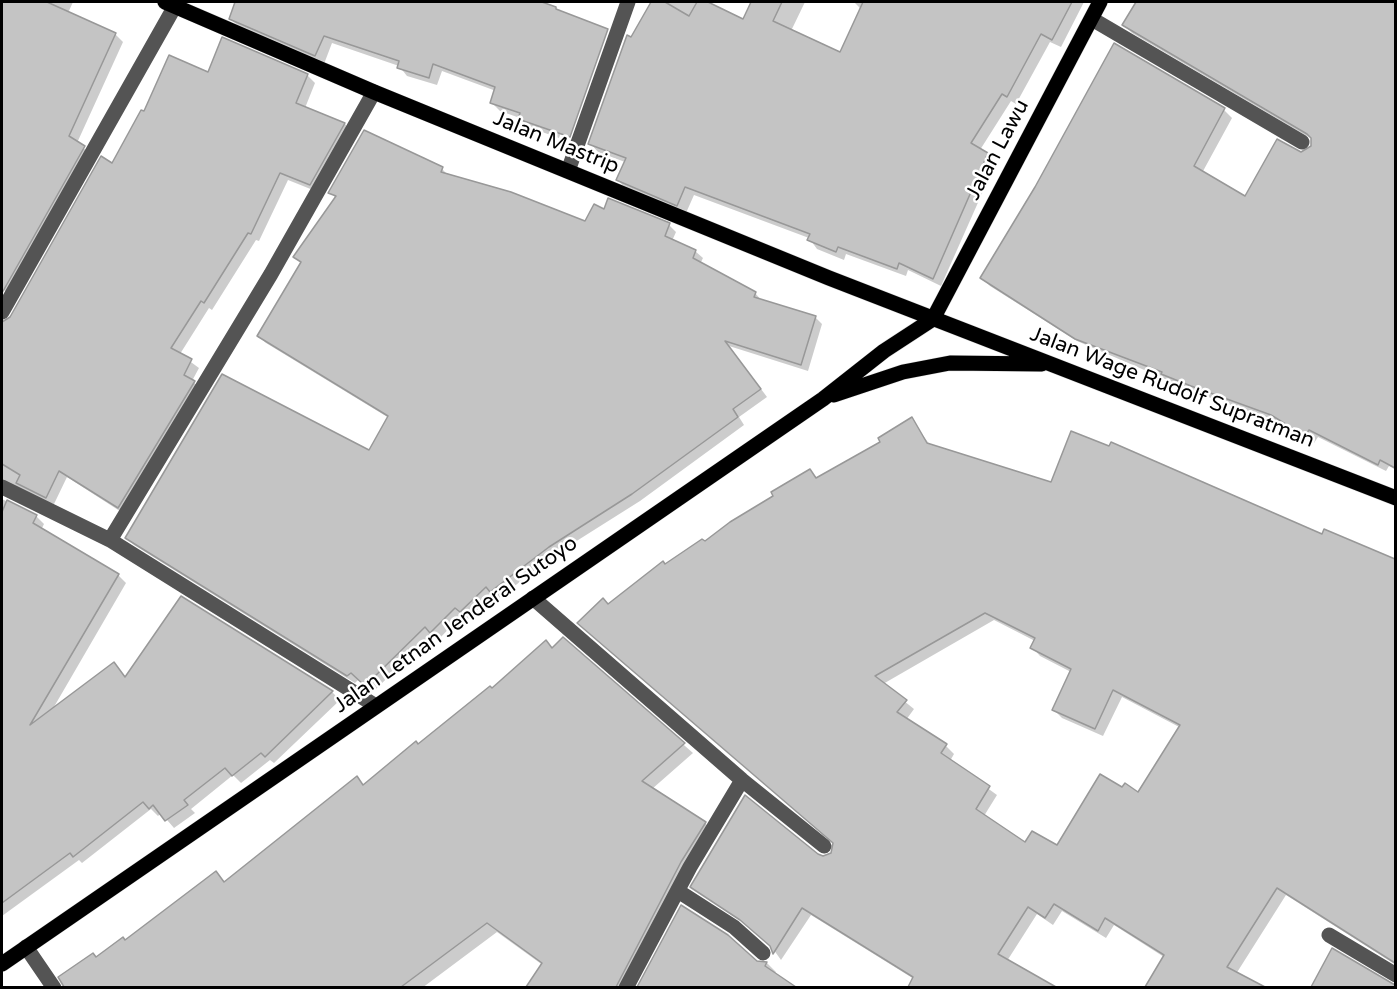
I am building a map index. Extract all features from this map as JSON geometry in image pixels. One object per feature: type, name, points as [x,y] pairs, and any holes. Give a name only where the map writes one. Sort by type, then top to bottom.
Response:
[{"type":"main road","name":"Jalan Lawu","points":[[933,319],[1100,2]]},
{"type":"main road","name":"Jalan Mastrip","points":[[170,4],[374,92],[933,319]]},
{"type":"main road","name":"Jalan Wage Rudolf Supratman","points":[[933,319],[1395,498]]},
{"type":"main road","name":"Jalan Letnan Jenderal Sutoyo","points":[[2,964],[823,399],[884,351],[933,319]]},
{"type":"main road","points":[[823,399],[903,372],[950,363],[1054,364]]},
{"type":"street","points":[[568,171],[628,2]]},
{"type":"street","points":[[2,312],[170,4]]},
{"type":"street","points":[[1092,19],[1302,142]]},
{"type":"street","points":[[110,540],[271,274],[374,92]]},
{"type":"street","points":[[2,487],[110,540],[376,706]]},
{"type":"street","points":[[533,598],[742,780],[824,846]]},
{"type":"street","points":[[626,987],[742,780]]},
{"type":"street","points":[[678,891],[734,927],[763,953]]},
{"type":"street","points":[[1329,935],[1395,975]]},
{"type":"street","points":[[26,947],[54,987]]},
{"type":"building","points":[[2,2],[47,2],[116,33],[69,136],[85,146],[2,293]]},
{"type":"building","points":[[235,2],[542,2],[608,29],[570,137],[518,119],[520,113],[490,103],[495,87],[433,64],[429,78],[397,68],[399,61],[324,36],[315,56],[229,19]]},
{"type":"building","points":[[651,2],[665,2],[689,16],[697,2],[708,2],[743,19],[751,2],[782,2],[773,21],[840,52],[863,2],[1072,2],[1052,40],[1041,34],[1007,97],[1002,94],[971,143],[988,153],[933,279],[899,263],[897,269],[838,247],[836,252],[807,240],[810,234],[685,187],[677,206],[616,180],[626,158],[588,144],[627,35],[631,37]]},
{"type":"building","points":[[1136,2],[1395,2],[1395,468],[1380,460],[1378,465],[1309,430],[1305,436],[1271,415],[1191,386],[1161,374],[1162,372],[1075,339],[980,278],[1035,187],[1114,43],[1225,108],[1194,166],[1245,196],[1277,139],[1301,152],[1311,146],[1311,138],[1307,134],[1122,25]]},
{"type":"building","points":[[222,37],[308,74],[296,103],[345,123],[310,185],[280,173],[251,234],[248,233],[204,303],[201,301],[171,348],[192,359],[184,375],[195,381],[118,508],[59,471],[46,498],[16,483],[20,475],[2,464],[2,322],[10,317],[101,156],[112,163],[141,110],[144,111],[169,55],[208,72]]},
{"type":"building","points":[[364,130],[443,167],[441,172],[511,192],[585,221],[594,204],[604,209],[608,198],[670,223],[665,236],[696,250],[693,258],[756,292],[754,297],[816,316],[801,365],[725,341],[761,389],[733,409],[738,417],[632,494],[549,547],[490,592],[486,587],[460,612],[455,608],[430,633],[425,627],[365,686],[351,673],[347,676],[125,538],[222,374],[369,450],[388,416],[257,336],[301,262],[293,257],[336,196],[328,193]]},
{"type":"building","points":[[912,417],[927,443],[1051,482],[1071,431],[1109,446],[1111,442],[1322,534],[1324,529],[1395,559],[1395,963],[1277,888],[1227,967],[1265,987],[1145,987],[1164,955],[1105,918],[1098,931],[1054,904],[1045,918],[1028,907],[998,954],[1056,987],[908,987],[913,977],[802,908],[773,954],[770,946],[740,920],[690,887],[745,795],[818,854],[823,856],[831,853],[833,843],[577,623],[603,598],[608,604],[663,561],[665,564],[702,539],[705,541],[730,522],[773,496],[771,492],[810,469],[816,478],[880,442],[878,438]],"holes":[[[985,613],[1035,638],[1030,648],[1071,669],[1052,710],[1095,729],[1113,690],[1180,725],[1138,792],[1125,783],[1122,787],[1100,774],[1057,845],[1032,831],[1025,842],[976,809],[990,786],[941,753],[947,744],[897,712],[907,700],[875,676]]]},
{"type":"building","points":[[7,500],[37,515],[33,523],[119,574],[30,725],[114,662],[125,677],[181,596],[333,691],[265,757],[261,753],[232,776],[225,768],[184,800],[188,805],[165,821],[153,805],[149,809],[143,802],[73,857],[70,853],[2,903],[2,512]]},
{"type":"building","points":[[563,637],[685,743],[642,781],[706,822],[681,862],[616,987],[526,987],[542,963],[487,923],[401,987],[64,987],[58,977],[93,953],[96,957],[123,937],[125,940],[216,871],[224,882],[357,776],[363,785],[416,741],[418,744],[490,686],[492,688],[546,640],[552,648]]},
{"type":"building","points":[[681,905],[728,935],[757,961],[767,962],[765,966],[796,987],[637,987]]},
{"type":"building","points":[[1332,948],[1395,985],[1395,987],[1311,987]]}]
